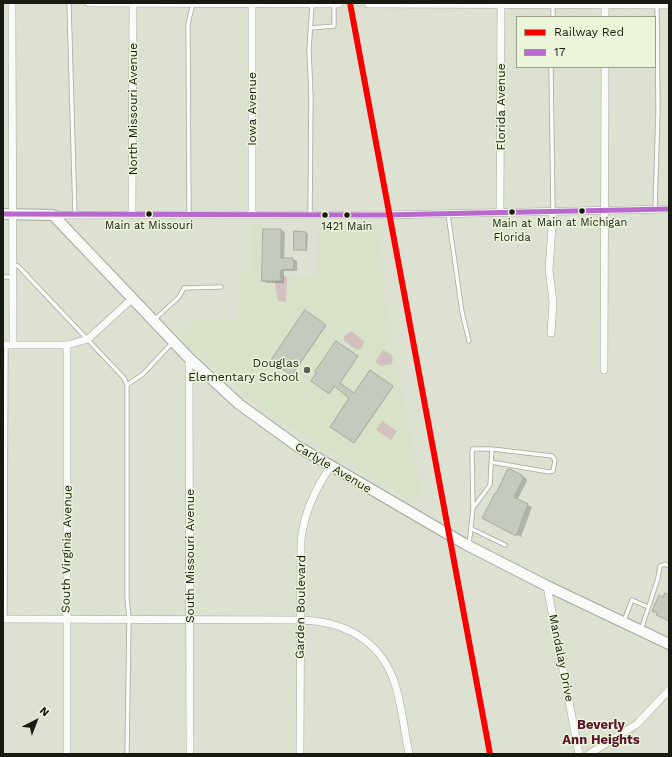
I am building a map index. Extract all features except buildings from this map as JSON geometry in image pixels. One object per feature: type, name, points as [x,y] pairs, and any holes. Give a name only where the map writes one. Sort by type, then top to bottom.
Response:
[{"type":"main road","points":[[8,214],[53,215]]},
{"type":"main road","name":"Carlyle Avenue","points":[[53,215],[189,358],[239,404],[297,446],[330,467],[469,546],[547,586],[669,644]]},
{"type":"street","points":[[12,3],[8,214],[13,277],[7,345],[67,345],[88,339],[133,298]]},
{"type":"street","points":[[89,3],[336,4]]},
{"type":"street","name":"North Missouri Avenue","points":[[132,215],[133,3]]},
{"type":"street","name":"Iowa Avenue","points":[[252,3],[252,215]]},
{"type":"street","points":[[368,4],[669,5]]},
{"type":"street","name":"Florida Avenue","points":[[500,212],[501,4]]},
{"type":"street","points":[[605,4],[605,16]]},
{"type":"street","points":[[604,370],[605,68]]},
{"type":"street","points":[[53,215],[310,215],[669,209]]},
{"type":"street","points":[[551,333],[552,301],[549,270],[552,211]]},
{"type":"street","name":"South Virginia Avenue","points":[[67,345],[67,754]]},
{"type":"street","name":"South Missouri Avenue","points":[[189,358],[190,754]]},
{"type":"street","name":"Garden Boulevard","points":[[300,754],[300,620],[303,524],[312,496],[330,467]]},
{"type":"street","name":"Mandalay Drive","points":[[547,586],[579,754]]},
{"type":"street","points":[[4,619],[300,620],[329,622],[346,628],[360,636],[381,657],[394,682],[409,754]]},
{"type":"street","points":[[589,754],[637,724],[669,690]]},
{"type":"lane","points":[[69,3],[75,215]]},
{"type":"lane","points":[[190,215],[188,30],[189,16],[193,3]]},
{"type":"lane","points":[[310,215],[310,28],[312,4]]},
{"type":"lane","points":[[310,28],[334,26],[336,4]]},
{"type":"lane","points":[[553,4],[553,16]]},
{"type":"lane","points":[[655,209],[658,111],[657,4]]},
{"type":"lane","points":[[551,68],[552,211]]},
{"type":"lane","points":[[448,213],[462,312],[469,341]]},
{"type":"lane","points":[[13,265],[18,266],[88,339],[124,378],[127,385],[127,597],[129,619],[127,754]]},
{"type":"lane","points":[[3,277],[13,277]]},
{"type":"lane","points":[[154,320],[179,297],[184,288],[221,287]]},
{"type":"lane","points":[[127,385],[142,374],[174,342]]},
{"type":"lane","points":[[4,619],[7,345]]},
{"type":"lane","points":[[469,546],[474,508],[472,450],[475,448],[492,448],[552,456],[555,460],[552,470],[549,472],[491,462]]},
{"type":"lane","points":[[474,508],[490,486],[492,448]]},
{"type":"lane","points":[[472,530],[505,546]]},
{"type":"lane","points":[[641,631],[660,566],[665,564],[669,567]]},
{"type":"lane","points":[[624,622],[632,600],[648,607]]},
{"type":"shaded area","name":"Douglas Elementary School","points":[[263,223],[263,281],[282,281],[283,276],[317,278],[317,227],[377,227],[384,275],[383,290],[419,480],[420,491],[415,503],[269,414],[240,391],[179,336],[195,320],[238,320],[239,273],[251,272],[252,224]]},
{"type":"shaded area","points":[[283,276],[287,277],[286,302],[278,301],[275,286],[275,281],[282,281]]},
{"type":"shaded area","points":[[351,331],[364,341],[362,348],[357,350],[344,341],[344,336]]},
{"type":"shaded area","points":[[383,350],[392,355],[393,361],[391,364],[381,366],[375,362]]},
{"type":"shaded area","points":[[382,421],[397,431],[391,440],[376,430]]},
{"type":"rail line","name":"Red","points":[[350,3],[490,754]]},
{"type":"transit line","name":"17","points":[[3,214],[383,215],[669,209]]},
{"type":"place","name":"Main at Michigan","points":[[582,211]]},
{"type":"place","name":"Main at Florida","points":[[512,212]]},
{"type":"place","name":"Main at Missouri","points":[[149,214]]},
{"type":"place","name":"1421 Main","points":[[347,215]]},
{"type":"place","name":"Douglas Elementary School","points":[[307,370]]},
{"type":"district","name":"Beverly Ann Heights","points":[[601,732]]}]
